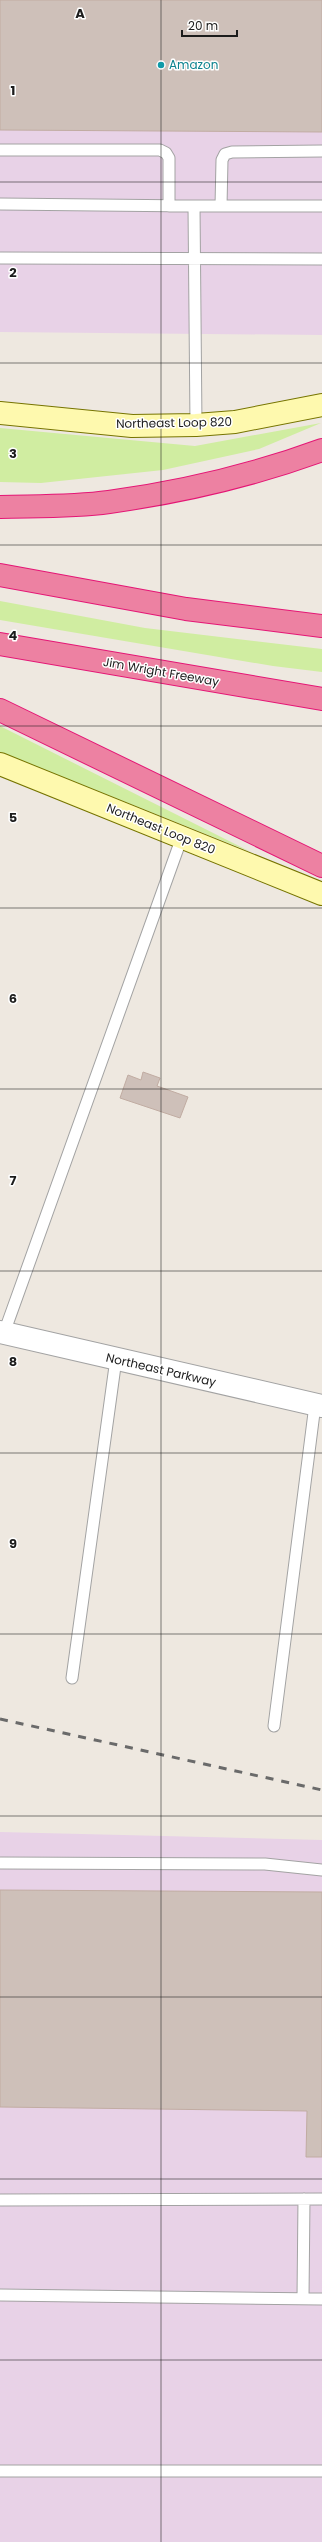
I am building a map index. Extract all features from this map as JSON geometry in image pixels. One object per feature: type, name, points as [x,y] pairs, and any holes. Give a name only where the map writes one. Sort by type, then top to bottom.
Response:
[{"type":"highway","points":[[0,508],[108,502],[162,493],[244,474],[322,450]]},
{"type":"highway","points":[[0,575],[186,609],[322,626]]},
{"type":"highway","name":"Jim Wright Freeway","points":[[0,644],[322,699]]},
{"type":"highway","points":[[0,710],[322,866]]},
{"type":"main road","name":"Northeast Loop 820","points":[[0,413],[132,426],[196,425],[235,422],[322,405]]},
{"type":"main road","name":"Northeast Loop 820","points":[[0,764],[322,894]]},
{"type":"street","name":"Northeast Parkway","points":[[2,1333],[318,1405]]},
{"type":"lane","points":[[0,150],[160,150],[166,153],[169,158],[170,206]]},
{"type":"lane","points":[[221,206],[222,160],[225,154],[232,152],[322,151]]},
{"type":"lane","points":[[0,204],[322,206]]},
{"type":"lane","points":[[194,206],[196,425]]},
{"type":"lane","points":[[0,258],[322,259]]},
{"type":"lane","points":[[2,1333],[182,837]]},
{"type":"lane","points":[[72,1678],[116,1360]]},
{"type":"lane","points":[[274,1726],[318,1405]]},
{"type":"lane","points":[[0,1863],[265,1864],[322,1870]]},
{"type":"lane","points":[[303,2298],[304,2199]]},
{"type":"lane","points":[[0,2200],[322,2199]]},
{"type":"lane","points":[[0,2294],[322,2299]]},
{"type":"lane","points":[[0,2471],[322,2471]]},
{"type":"shaded area","points":[[0,0],[322,0],[322,335],[0,332]]},
{"type":"shaded area","points":[[0,1832],[322,1840],[322,2542],[0,2542]]},
{"type":"green space","points":[[321,423],[259,449],[163,470],[41,483],[0,482],[0,428],[195,446]]},
{"type":"green space","points":[[0,601],[145,628],[322,649],[322,672],[273,666],[0,620]]},
{"type":"green space","points":[[0,726],[251,852],[0,752]]},
{"type":"building","name":"Amazon","points":[[0,0],[322,0],[322,132],[0,130]]},
{"type":"building","points":[[143,1072],[160,1078],[157,1086],[188,1097],[180,1118],[120,1098],[128,1075],[141,1080]]},
{"type":"building","points":[[0,1890],[322,1892],[322,2157],[306,2157],[307,2111],[0,2107]]},
{"type":"railway","points":[[0,1719],[322,1790]]},
{"type":"place","name":"Amazon","points":[[161,65]]}]
